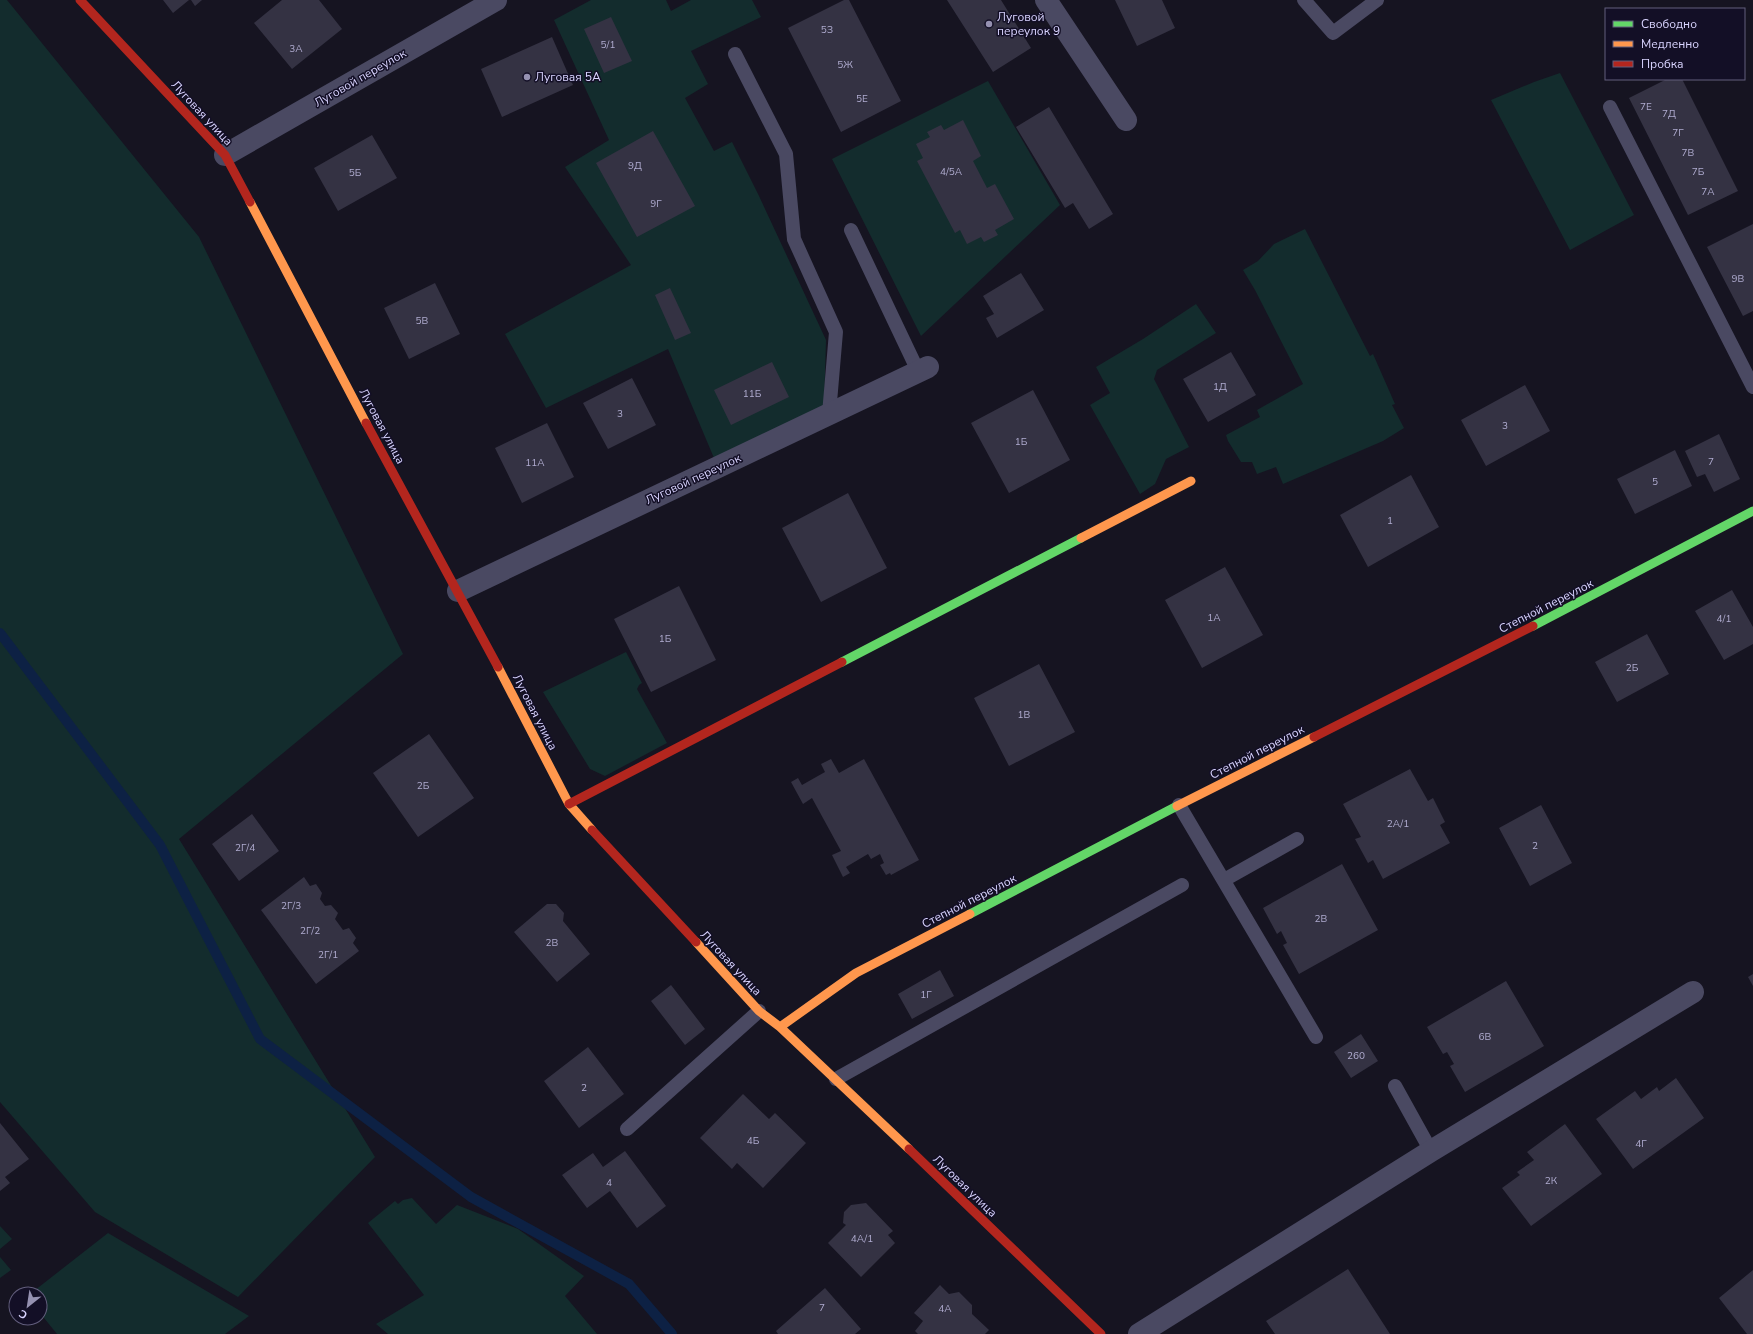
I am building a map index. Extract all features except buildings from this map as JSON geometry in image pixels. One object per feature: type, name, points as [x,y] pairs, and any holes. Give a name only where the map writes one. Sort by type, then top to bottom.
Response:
[{"type":"street","name":"Луговая улица","points":[[80,0],[225,155],[409,504],[458,591],[568,804],[758,1011],[780,1027],[836,1079],[1101,1334]]},
{"type":"street","name":"Луговой переулок","points":[[225,155],[496,0]]},
{"type":"street","points":[[1046,0],[1126,120]]},
{"type":"street","name":"Луговой переулок","points":[[458,591],[923,369]]},
{"type":"street","points":[[568,804],[1191,481]]},
{"type":"street","name":"Степной переулок","points":[[780,1027],[856,973],[1179,805],[1537,624],[1753,511]]},
{"type":"street","points":[[1139,1334],[1431,1151],[1693,992]]},
{"type":"lane","points":[[1304,0],[1333,33],[1377,0]]},
{"type":"lane","points":[[735,54],[786,154],[794,239],[836,332],[829,414]]},
{"type":"lane","points":[[1610,107],[1753,387]]},
{"type":"lane","points":[[851,230],[923,369]]},
{"type":"lane","points":[[1179,805],[1316,1037]]},
{"type":"lane","points":[[1224,880],[1296,839]]},
{"type":"lane","points":[[836,1079],[1182,885]]},
{"type":"lane","points":[[627,1129],[758,1011]]},
{"type":"lane","points":[[1395,1086],[1431,1151]]},
{"type":"green space","points":[[0,0],[7,0],[199,237],[403,654],[179,839],[375,1157],[238,1297],[95,1212],[0,1102]]},
{"type":"green space","points":[[591,0],[666,0],[671,11],[691,0],[752,0],[761,17],[691,51],[708,84],[685,98],[714,151],[732,142],[759,196],[826,340],[824,407],[714,458],[668,349],[546,408],[505,334],[631,265],[565,167],[609,140],[554,20]]},
{"type":"green space","points":[[1560,73],[1634,215],[1570,250],[1491,100]]},
{"type":"green space","points":[[988,81],[1060,205],[921,336],[832,159]]},
{"type":"green space","points":[[1305,229],[1370,356],[1373,354],[1395,404],[1392,405],[1404,428],[1383,441],[1283,484],[1276,467],[1257,474],[1252,462],[1241,462],[1226,435],[1260,417],[1257,410],[1303,384],[1255,290],[1243,270],[1258,261],[1274,244]]},
{"type":"green space","points":[[1196,304],[1216,333],[1157,370],[1154,379],[1189,447],[1166,459],[1155,484],[1140,494],[1090,405],[1110,393],[1096,367],[1143,339]]},
{"type":"green space","points":[[626,652],[642,683],[637,689],[667,743],[605,776],[590,769],[543,692]]},
{"type":"green space","points":[[412,1198],[436,1224],[457,1205],[518,1229],[584,1276],[565,1296],[597,1334],[388,1334],[376,1324],[424,1295],[368,1223],[395,1201],[398,1204],[403,1200]]},
{"type":"green space","points":[[0,1226],[12,1239],[0,1249]]},
{"type":"green space","points":[[108,1233],[249,1316],[225,1334],[57,1334],[48,1323],[48,1286],[40,1286]]},
{"type":"green space","points":[[0,1257],[11,1270],[0,1278]]},
{"type":"waterway","points":[[0,633],[160,845],[260,1039],[471,1197],[629,1284],[672,1334]]},
{"type":"traffic: fast","points":[[1533,626],[1753,511]]},
{"type":"traffic: fast","points":[[842,662],[1081,538]]},
{"type":"traffic: fast","points":[[970,914],[1177,806]]},
{"type":"traffic: slow","points":[[250,202],[366,423]]},
{"type":"traffic: slow","points":[[1081,538],[1191,481]]},
{"type":"traffic: slow","points":[[498,667],[569,804],[592,830]]},
{"type":"traffic: slow","points":[[1177,806],[1314,737]]},
{"type":"traffic: slow","points":[[780,1027],[856,973],[970,914]]},
{"type":"traffic: slow","points":[[696,942],[759,1011],[780,1027],[909,1149]]},
{"type":"traffic: jam","points":[[80,0],[225,155],[250,202]]},
{"type":"traffic: jam","points":[[366,423],[498,667]]},
{"type":"traffic: jam","points":[[1314,737],[1533,626]]},
{"type":"traffic: jam","points":[[569,804],[842,662]]},
{"type":"traffic: jam","points":[[592,830],[696,942]]},
{"type":"traffic: jam","points":[[909,1149],[1101,1334]]},
{"type":"place","name":"Луговой переулок 9","points":[[989,24]]},
{"type":"place","name":"Луговая 5А","points":[[527,77]]}]
